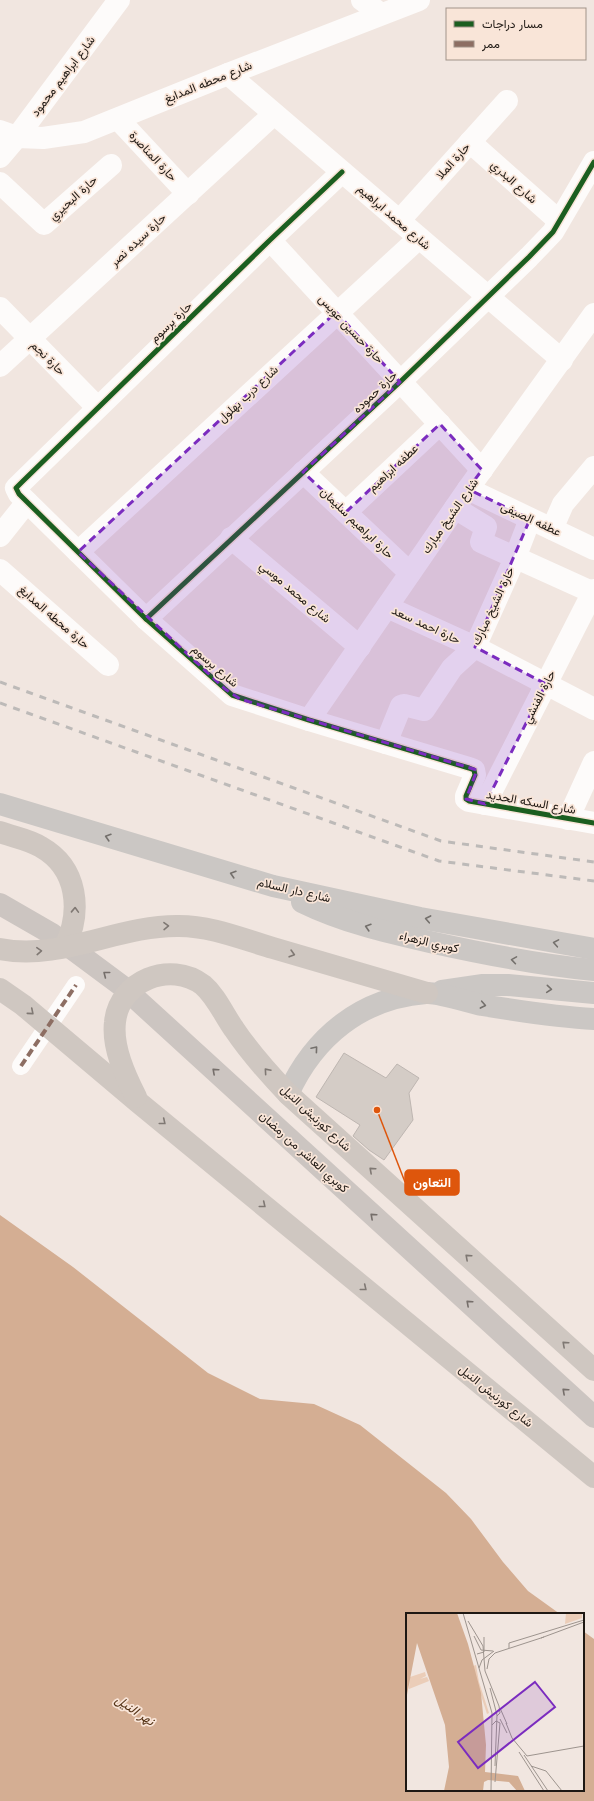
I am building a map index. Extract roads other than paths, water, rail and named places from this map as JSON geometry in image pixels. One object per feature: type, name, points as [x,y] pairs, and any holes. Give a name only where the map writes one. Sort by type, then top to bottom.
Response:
[{"type":"highway","points":[[0,832],[30,841],[42,847],[61,865],[68,876],[76,904],[75,919],[65,947]]},
{"type":"highway","points":[[0,948],[33,951],[65,947],[161,926],[200,928],[427,993]]},
{"type":"highway","name":"شارع كورنيش النيل","points":[[138,1102],[127,1077],[117,1045],[115,1022],[118,1010],[130,990],[139,983],[150,978],[172,974],[193,979],[211,992],[222,1012],[251,1053],[288,1094],[594,1370]]},
{"type":"highway","name":"شارع كورنيش النيل","points":[[0,989],[23,1005],[138,1102],[594,1477]]},
{"type":"main road","name":"شارع دار السلام","points":[[0,804],[273,886],[420,918],[594,949]]},
{"type":"main road","name":"كوبري الزهراء","points":[[273,886],[304,903],[337,917],[371,928],[502,958],[552,966],[594,970]]},
{"type":"main road","name":"كوبري العاشر من رمضان","points":[[0,904],[52,934],[122,986],[594,1417]]},
{"type":"main road","points":[[288,1094],[296,1078],[316,1047],[345,1022],[378,1004],[397,998],[483,985],[508,985],[594,993]]},
{"type":"main road","points":[[427,993],[504,1008],[594,1020]]},
{"type":"street","name":"شارع ابراهيم محمود","points":[[9,134],[119,0]]},
{"type":"street","points":[[362,0],[381,14]]},
{"type":"street","name":"شارع محطه المدابغ","points":[[9,134],[43,138],[84,132],[419,0]]},
{"type":"street","name":"شارع محمد ابراهيم","points":[[228,74],[562,360]]},
{"type":"street","name":"حارة الملا","points":[[399,221],[507,101]]},
{"type":"street","name":"حارة سيده نصر","points":[[0,366],[274,114]]},
{"type":"street","name":"حارة المناصرة","points":[[118,119],[188,194]]},
{"type":"street","points":[[0,157],[9,134]]},
{"type":"street","name":"شارع البدري","points":[[470,142],[558,222]]},
{"type":"street","name":"حارة حموده","points":[[146,618],[400,382],[553,232],[594,162]]},
{"type":"street","name":"حارة البحيري","points":[[0,183],[44,224],[111,165]]},
{"type":"street","name":"حارة برسوم","points":[[0,536],[22,495],[97,407],[342,172]]},
{"type":"street","name":"شارع درب بهلول","points":[[78,552],[336,312],[419,238]]},
{"type":"street","name":"حارة حسين عويس","points":[[270,240],[482,470]]},
{"type":"street","name":"حارة نجم","points":[[0,308],[97,407]]},
{"type":"street","name":"شارع الشيخ مبارك","points":[[309,720],[468,489],[592,320]]},
{"type":"street","name":"عطفه ابراهيم","points":[[346,512],[440,424]]},
{"type":"street","points":[[552,529],[563,504],[594,467]]},
{"type":"street","name":"حارة ابراهيم سليمان","points":[[303,472],[410,573]]},
{"type":"street","name":"عطفه الصيفى","points":[[468,489],[594,549]]},
{"type":"street","name":"شارع برسوم","points":[[22,495],[146,618],[232,695],[474,770],[475,802]]},
{"type":"street","points":[[455,508],[486,527],[481,542],[594,592]]},
{"type":"street","name":"حارة الشيخ مبارك","points":[[386,743],[401,706],[404,704],[424,710],[452,668],[475,648],[515,558],[530,519]]},
{"type":"street","name":"شارع محمد موسي","points":[[231,538],[360,647]]},
{"type":"street","name":"حارة محطه المدابغ","points":[[0,570],[108,665]]},
{"type":"street","name":"حارة الفنشي","points":[[475,802],[546,684],[594,592]]},
{"type":"street","name":"حارة احمد سعد","points":[[387,607],[475,648],[594,709]]},
{"type":"street","points":[[568,819],[594,762]]},
{"type":"street","name":"شارع السكه الحديد","points":[[475,802],[594,824]]},
{"type":"street","points":[[21,1066],[76,985]]},
{"type":"water","name":"نهر النيل","points":[[0,1215],[73,1267],[208,1373],[260,1399],[314,1404],[360,1425],[446,1493],[471,1519],[503,1562],[528,1591],[559,1613],[406,1613],[406,1791],[584,1791],[584,1632],[594,1639],[594,1801],[0,1801]]},
{"type":"railway","points":[[0,682],[441,841],[594,862]]},
{"type":"railway","points":[[0,703],[439,861],[594,881]]},
{"type":"place","name":"التعاون","points":[[377,1110]]}]
